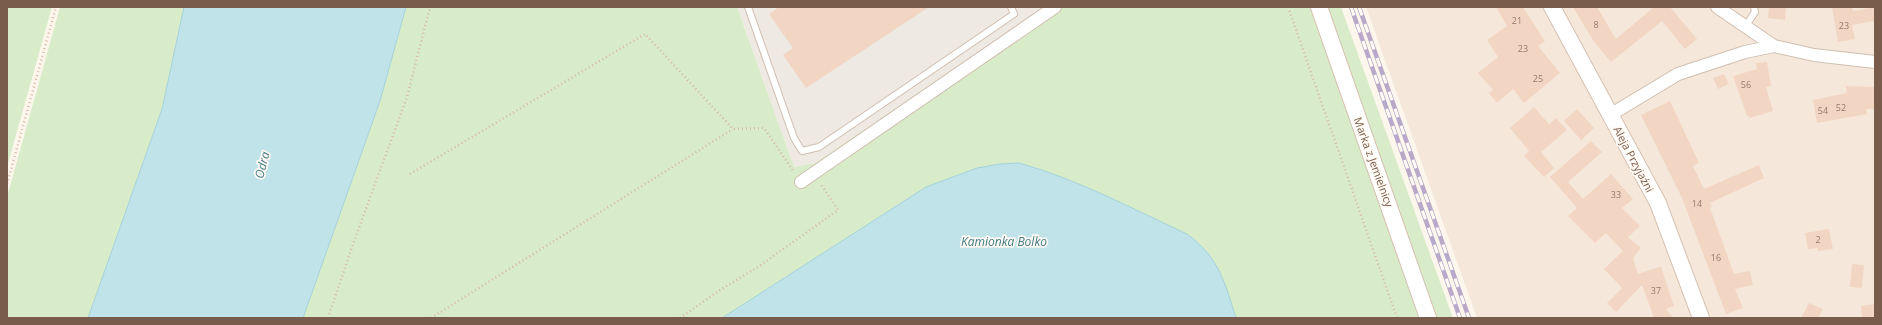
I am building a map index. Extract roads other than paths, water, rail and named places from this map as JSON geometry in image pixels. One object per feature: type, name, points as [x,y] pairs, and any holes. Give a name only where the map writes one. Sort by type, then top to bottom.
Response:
[{"type":"street","points":[[801,182],[1055,7]]},
{"type":"street","name":"Marka z Jemielnicy","points":[[1319,7],[1428,318]]},
{"type":"street","name":"Aleja Przyjaźni","points":[[1552,7],[1658,203],[1701,318]]},
{"type":"street","points":[[1717,7],[1774,46],[1814,55],[1875,62]]},
{"type":"street","points":[[1610,115],[1678,74],[1742,52],[1774,46]]},
{"type":"lane","points":[[748,7],[794,138],[802,151],[820,147],[1014,14],[1011,7]]},
{"type":"lane","points":[[1745,27],[1755,12],[1754,7]]},
{"type":"water","name":"Odra","points":[[184,7],[406,7],[380,101],[303,318],[88,318],[162,109]]},
{"type":"water","name":"Kamionka Bolko","points":[[1019,163],[1062,177],[1187,234],[1207,252],[1214,261],[1224,282],[1236,318],[722,318],[926,187],[977,168],[1000,164]]},
{"type":"railway","points":[[1351,7],[1460,318]]},
{"type":"railway","points":[[1359,7],[1469,318]]}]
